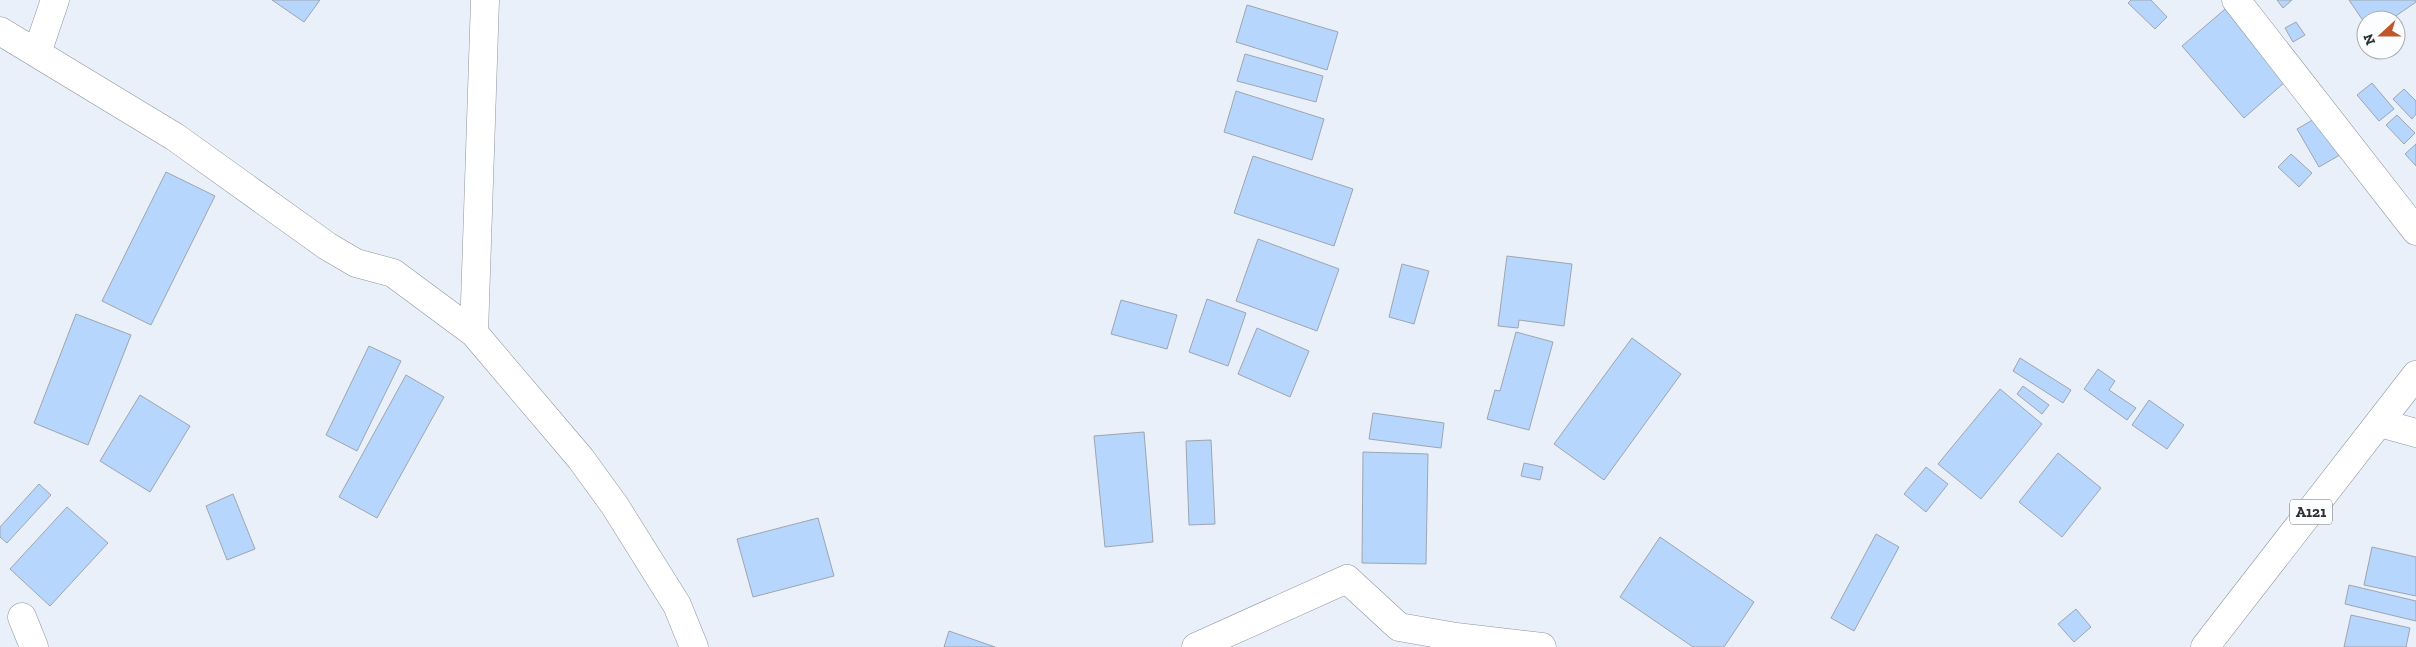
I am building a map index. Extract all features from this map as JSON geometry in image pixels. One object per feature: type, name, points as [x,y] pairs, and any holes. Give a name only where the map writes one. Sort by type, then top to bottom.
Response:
[{"type":"street","points":[[37,53],[55,0]]},
{"type":"street","points":[[474,333],[485,0]]},
{"type":"street","points":[[2236,0],[2416,231]]},
{"type":"street","points":[[0,31],[175,137],[327,246],[356,263],[393,273],[474,333],[581,459],[615,506],[677,605],[694,647]]},
{"type":"street","name":"A121","points":[[2205,647],[2416,375]]},
{"type":"street","points":[[2380,423],[2416,433]]},
{"type":"street","points":[[1196,647],[1347,579],[1395,637],[1456,637],[1542,647]]},
{"type":"street","points":[[22,617],[34,647]]},
{"type":"building","points":[[272,0],[320,0],[304,22]]},
{"type":"building","points":[[2131,0],[2151,0],[2167,17],[2155,29],[2128,3]]},
{"type":"building","points":[[2277,0],[2292,0],[2283,8]]},
{"type":"building","points":[[2349,0],[2416,0],[2416,2],[2404,10],[2356,10]]},
{"type":"building","points":[[2231,4],[2293,75],[2244,118],[2182,46]]},
{"type":"building","points":[[1247,5],[1338,32],[1327,70],[1236,42]]},
{"type":"building","points":[[2296,22],[2305,35],[2293,42],[2285,28]]},
{"type":"building","points":[[1245,54],[1323,76],[1316,102],[1237,81]]},
{"type":"building","points":[[2372,83],[2394,109],[2379,121],[2357,95]]},
{"type":"building","points":[[2404,89],[2416,101],[2416,114],[2412,119],[2393,99]]},
{"type":"building","points":[[1236,91],[1324,119],[1312,160],[1224,132]]},
{"type":"building","points":[[2323,114],[2345,152],[2319,167],[2297,129]]},
{"type":"building","points":[[2397,115],[2415,133],[2404,144],[2386,125]]},
{"type":"building","points":[[2416,144],[2416,166],[2405,154]]},
{"type":"building","points":[[2291,154],[2312,173],[2299,187],[2278,167]]},
{"type":"building","points":[[1253,156],[1353,189],[1334,246],[1234,213]]},
{"type":"building","points":[[166,172],[215,196],[151,325],[102,301]]},
{"type":"building","points":[[1258,239],[1339,269],[1317,331],[1236,301]]},
{"type":"building","points":[[1507,256],[1572,264],[1564,326],[1519,320],[1518,328],[1498,326]]},
{"type":"building","points":[[1402,264],[1429,271],[1414,324],[1389,317]]},
{"type":"building","points":[[1207,299],[1246,313],[1228,366],[1189,352]]},
{"type":"building","points":[[1121,300],[1177,315],[1167,349],[1111,334]]},
{"type":"building","points":[[76,314],[131,335],[88,445],[34,423]]},
{"type":"building","points":[[1257,328],[1309,351],[1290,397],[1238,374]]},
{"type":"building","points":[[1516,332],[1553,342],[1529,430],[1487,419],[1495,390],[1500,391]]},
{"type":"building","points":[[1632,338],[1681,374],[1604,480],[1554,444]]},
{"type":"building","points":[[369,346],[401,361],[357,451],[326,435]]},
{"type":"building","points":[[2020,358],[2071,390],[2063,403],[2013,371]]},
{"type":"building","points":[[2098,369],[2115,381],[2109,390],[2136,408],[2127,420],[2084,389]]},
{"type":"building","points":[[406,375],[444,397],[377,518],[339,497]]},
{"type":"building","points":[[2023,386],[2049,405],[2042,414],[2017,394]]},
{"type":"building","points":[[2000,389],[2042,424],[1981,499],[1938,464]]},
{"type":"building","points":[[140,395],[190,426],[150,492],[100,461]]},
{"type":"building","points":[[2149,400],[2184,425],[2167,449],[2132,425]]},
{"type":"building","points":[[1373,413],[1444,423],[1441,448],[1369,439]]},
{"type":"building","points":[[1144,432],[1153,542],[1105,547],[1094,436]]},
{"type":"building","points":[[1211,440],[1215,524],[1189,525],[1186,441]]},
{"type":"building","points":[[1363,452],[1428,454],[1426,564],[1362,563]]},
{"type":"building","points":[[2058,453],[2101,488],[2062,537],[2019,502]]},
{"type":"building","points":[[1524,463],[1543,467],[1540,480],[1521,476]]},
{"type":"building","points":[[1926,467],[1948,484],[1926,512],[1904,494]]},
{"type":"building","points":[[39,484],[51,495],[7,543],[0,537],[0,527]]},
{"type":"building","points":[[233,494],[255,549],[227,560],[206,506]]},
{"type":"building","points":[[67,507],[108,543],[50,606],[10,569]]},
{"type":"building","points":[[818,518],[834,576],[753,597],[737,539]]},
{"type":"building","points":[[1876,534],[1899,547],[1854,631],[1831,618]]},
{"type":"building","points":[[1660,537],[1754,602],[1724,647],[1693,647],[1620,597]]},
{"type":"building","points":[[2372,547],[2416,557],[2416,596],[2364,585]]},
{"type":"building","points":[[2349,585],[2416,601],[2416,621],[2345,604]]},
{"type":"building","points":[[2076,609],[2091,627],[2074,642],[2058,624]]},
{"type":"building","points":[[2351,615],[2410,628],[2406,647],[2344,647]]},
{"type":"building","points":[[949,631],[995,647],[944,647]]}]
